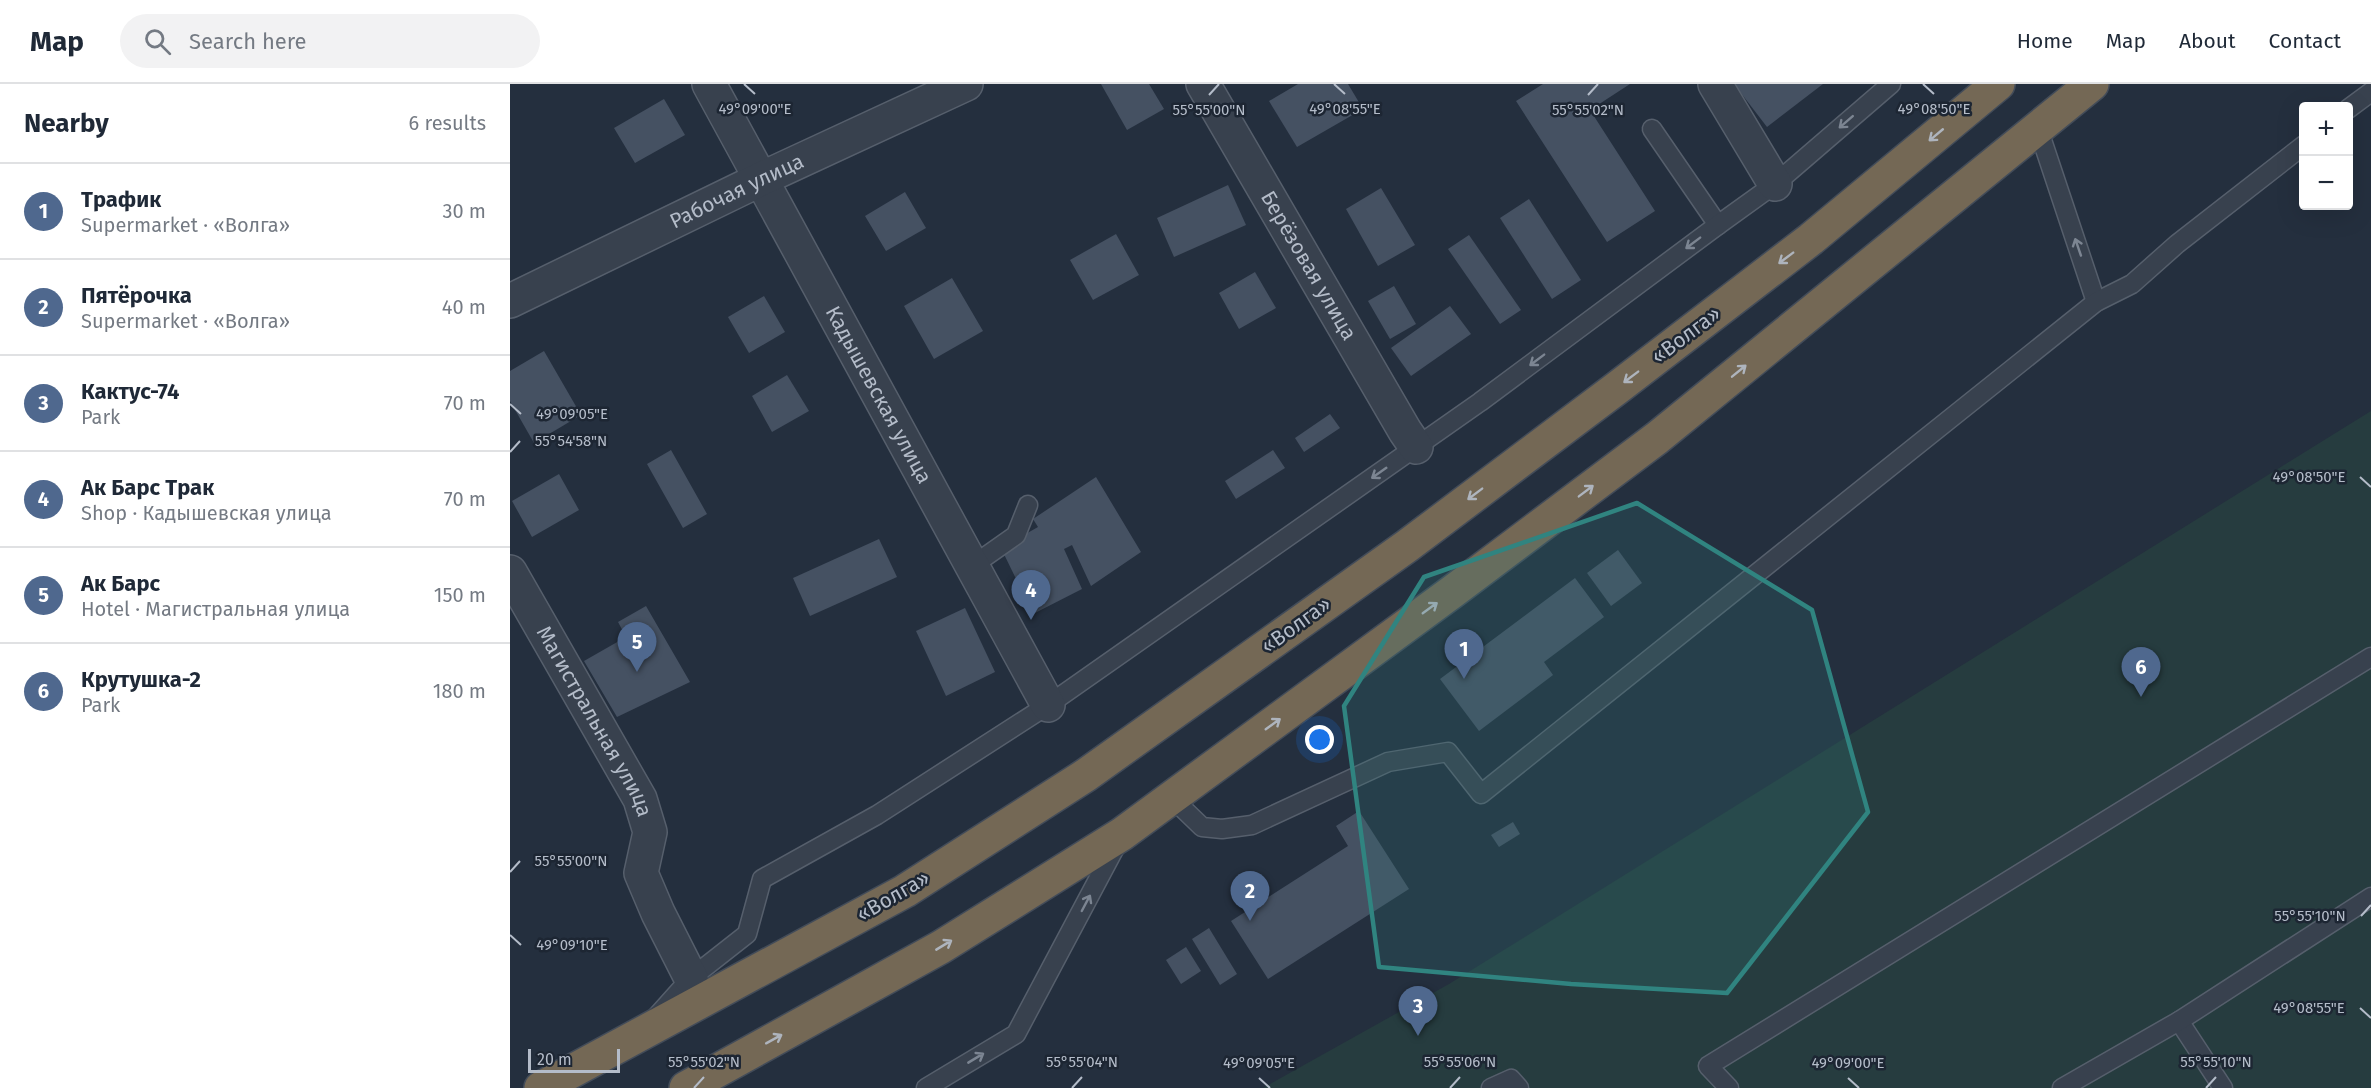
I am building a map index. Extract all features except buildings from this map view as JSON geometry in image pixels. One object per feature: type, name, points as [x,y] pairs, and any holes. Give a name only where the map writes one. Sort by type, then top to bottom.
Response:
[{"type":"highway","name":"«Волга»","points":[[541,1088],[905,891],[1086,775],[1407,546],[1607,395],[1811,239],[1998,84]]},
{"type":"highway","points":[[686,1088],[941,947],[1122,834],[1657,438],[2092,84]]},
{"type":"street","name":"Кадышевская улица","points":[[709,84],[1048,705]]},
{"type":"street","name":"Рабочая улица","points":[[510,301],[761,179],[966,84]]},
{"type":"street","name":"Берёзовая улица","points":[[1203,84],[1416,447]]},
{"type":"street","points":[[1715,84],[1775,184]]},
{"type":"street","name":"Магистральная улица","points":[[510,573],[640,799],[650,832],[641,873],[658,913],[691,978]]},
{"type":"lane","points":[[638,1037],[691,978],[747,934],[762,879],[877,815],[1048,705],[1480,402],[1775,184],[1891,84]]},
{"type":"lane","points":[[2353,106],[2371,92]]},
{"type":"lane","points":[[2038,128],[2096,302]]},
{"type":"lane","points":[[1652,129],[1718,225]]},
{"type":"lane","points":[[1172,798],[1202,827],[1222,829],[1252,825],[1388,762],[1448,752],[1481,795],[2096,302],[2132,284],[2177,244],[2299,149]]},
{"type":"lane","points":[[972,566],[1016,535],[1028,505]]},
{"type":"lane","points":[[1729,1088],[1708,1066],[2371,657]]},
{"type":"lane","points":[[926,1088],[1016,1034],[1122,834]]},
{"type":"lane","points":[[2062,1088],[2179,1021],[2371,897]]},
{"type":"lane","points":[[2179,1021],[2223,1088]]},
{"type":"lane","points":[[1491,1088],[1511,1079],[1519,1088]]},
{"type":"highlighted area","points":[[1637,503],[1812,610],[1868,812],[1727,993],[1571,984],[1379,967],[1344,706],[1424,577]]},
{"type":"green space","points":[[2371,411],[2371,1088],[1263,1088],[1449,984]]},
{"type":"place","name":"Ак Барс Трак","points":[[1031,620]]},
{"type":"place","name":"Ак Барс","points":[[637,672]]},
{"type":"place","name":"Трафик","points":[[1464,679]]},
{"type":"place","name":"Крутушка-2","points":[[2141,697]]},
{"type":"place","name":"Пятёрочка","points":[[1250,921]]},
{"type":"place","name":"Кактус-74","points":[[1418,1036]]}]
